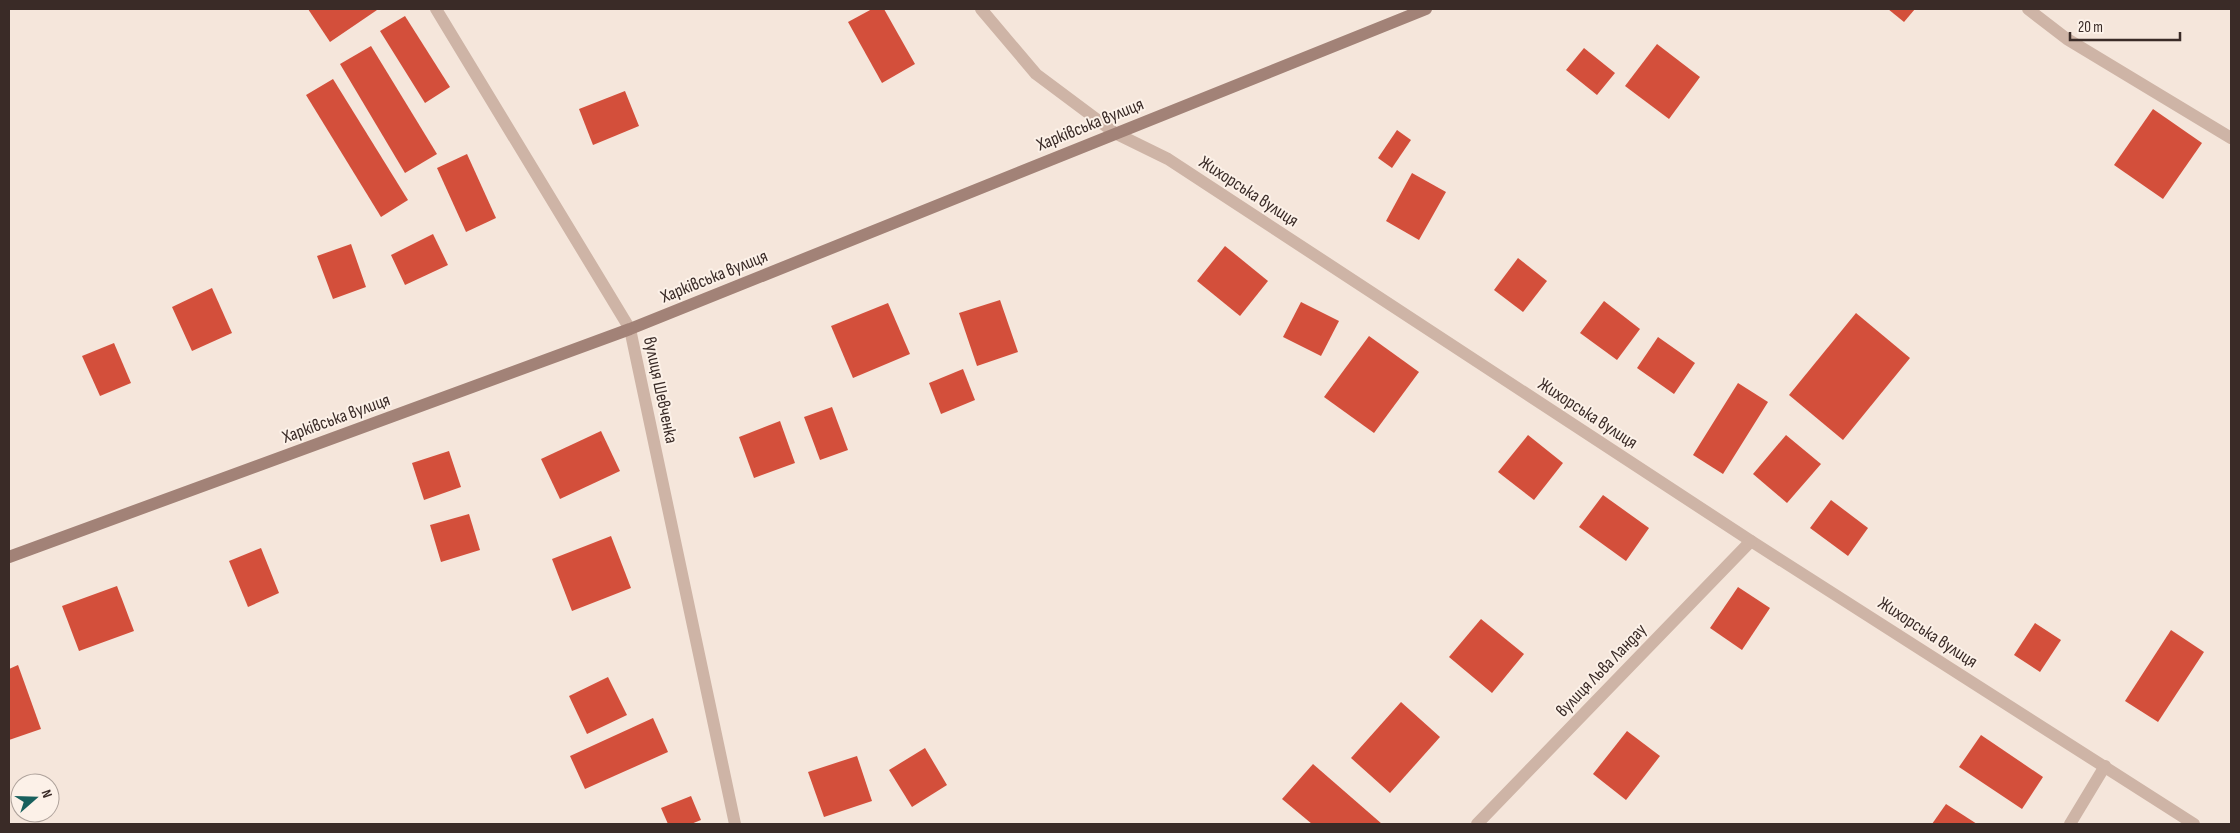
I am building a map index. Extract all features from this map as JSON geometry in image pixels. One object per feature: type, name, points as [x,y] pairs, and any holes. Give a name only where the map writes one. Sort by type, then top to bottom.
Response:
[{"type":"main road","name":"Харківська вулиця","points":[[9,558],[630,328],[1426,9]]},
{"type":"street","name":"вулиця Шевченка","points":[[436,9],[630,328],[735,824]]},
{"type":"street","name":"Жихорська вулиця","points":[[981,9],[1036,74],[1115,133],[1168,159],[1751,541],[2194,824]]},
{"type":"street","points":[[2028,9],[2068,39],[2231,138]]},
{"type":"street","name":"вулиця Льва Ландау","points":[[1476,824],[1751,541]]},
{"type":"street","points":[[2070,824],[2105,766]]},
{"type":"building","points":[[308,9],[376,9],[377,10],[330,42]]},
{"type":"building","points":[[872,9],[884,9],[915,64],[882,83],[848,22]]},
{"type":"building","points":[[1888,9],[1915,9],[1904,22]]},
{"type":"building","points":[[405,16],[450,87],[425,103],[380,31]]},
{"type":"building","points":[[1657,44],[1700,77],[1669,119],[1625,86]]},
{"type":"building","points":[[371,46],[437,154],[405,173],[340,64]]},
{"type":"building","points":[[1584,48],[1615,73],[1597,95],[1566,70]]},
{"type":"building","points":[[333,79],[408,200],[381,217],[306,95]]},
{"type":"building","points":[[625,91],[639,126],[593,145],[579,109]]},
{"type":"building","points":[[2153,109],[2202,143],[2163,199],[2114,165]]},
{"type":"building","points":[[1397,130],[1411,140],[1392,168],[1378,158]]},
{"type":"building","points":[[467,154],[496,218],[466,232],[437,168]]},
{"type":"building","points":[[1412,173],[1446,192],[1419,240],[1386,221]]},
{"type":"building","points":[[433,234],[448,265],[405,285],[391,255]]},
{"type":"building","points":[[351,244],[366,287],[333,299],[317,256]]},
{"type":"building","points":[[1225,246],[1268,281],[1240,316],[1197,281]]},
{"type":"building","points":[[1518,258],[1547,281],[1523,312],[1494,290]]},
{"type":"building","points":[[212,288],[232,333],[192,351],[172,307]]},
{"type":"building","points":[[1000,300],[1018,352],[977,366],[959,313]]},
{"type":"building","points":[[1604,301],[1640,329],[1617,360],[1580,333]]},
{"type":"building","points":[[1301,302],[1339,321],[1321,356],[1283,337]]},
{"type":"building","points":[[888,303],[910,354],[853,378],[831,326]]},
{"type":"building","points":[[1856,313],[1910,358],[1843,440],[1789,395]]},
{"type":"building","points":[[1369,336],[1419,372],[1374,433],[1324,397]]},
{"type":"building","points":[[1658,337],[1695,363],[1674,394],[1637,368]]},
{"type":"building","points":[[114,343],[131,383],[100,396],[82,356]]},
{"type":"building","points":[[963,369],[975,400],[941,414],[929,383]]},
{"type":"building","points":[[1738,383],[1768,402],[1723,474],[1693,455]]},
{"type":"building","points":[[832,407],[848,450],[820,460],[804,417]]},
{"type":"building","points":[[780,421],[795,463],[754,478],[739,437]]},
{"type":"building","points":[[601,431],[620,471],[560,499],[541,459]]},
{"type":"building","points":[[1528,435],[1563,463],[1534,500],[1498,472]]},
{"type":"building","points":[[1786,435],[1821,464],[1787,503],[1753,474]]},
{"type":"building","points":[[449,451],[461,487],[424,500],[412,463]]},
{"type":"building","points":[[1603,495],[1649,528],[1626,561],[1579,527]]},
{"type":"building","points":[[1831,500],[1868,528],[1848,556],[1810,528]]},
{"type":"building","points":[[469,514],[480,550],[441,562],[430,525]]},
{"type":"building","points":[[611,536],[631,588],[572,611],[552,559]]},
{"type":"building","points":[[261,548],[279,593],[248,607],[229,561]]},
{"type":"building","points":[[117,586],[134,631],[79,651],[62,606]]},
{"type":"building","points":[[1738,587],[1770,608],[1742,650],[1710,628]]},
{"type":"building","points":[[1481,619],[1524,654],[1492,693],[1449,657]]},
{"type":"building","points":[[2035,623],[2061,640],[2040,672],[2014,655]]},
{"type":"building","points":[[2171,630],[2204,652],[2158,722],[2125,701]]},
{"type":"building","points":[[18,665],[41,729],[9,740],[9,669]]},
{"type":"building","points":[[608,677],[627,715],[587,734],[569,696]]},
{"type":"building","points":[[1401,702],[1440,737],[1390,793],[1351,758]]},
{"type":"building","points":[[653,718],[668,752],[585,789],[570,756]]},
{"type":"building","points":[[1627,731],[1660,756],[1626,800],[1593,774]]},
{"type":"building","points":[[1981,735],[2043,777],[2022,809],[1959,767]]},
{"type":"building","points":[[925,748],[947,785],[912,807],[889,770]]},
{"type":"building","points":[[857,756],[872,801],[824,817],[808,772]]},
{"type":"building","points":[[1313,764],[1382,824],[1312,824],[1282,799]]},
{"type":"building","points":[[691,796],[701,820],[691,824],[668,824],[661,808]]},
{"type":"building","points":[[1946,804],[1977,824],[1932,824]]}]
